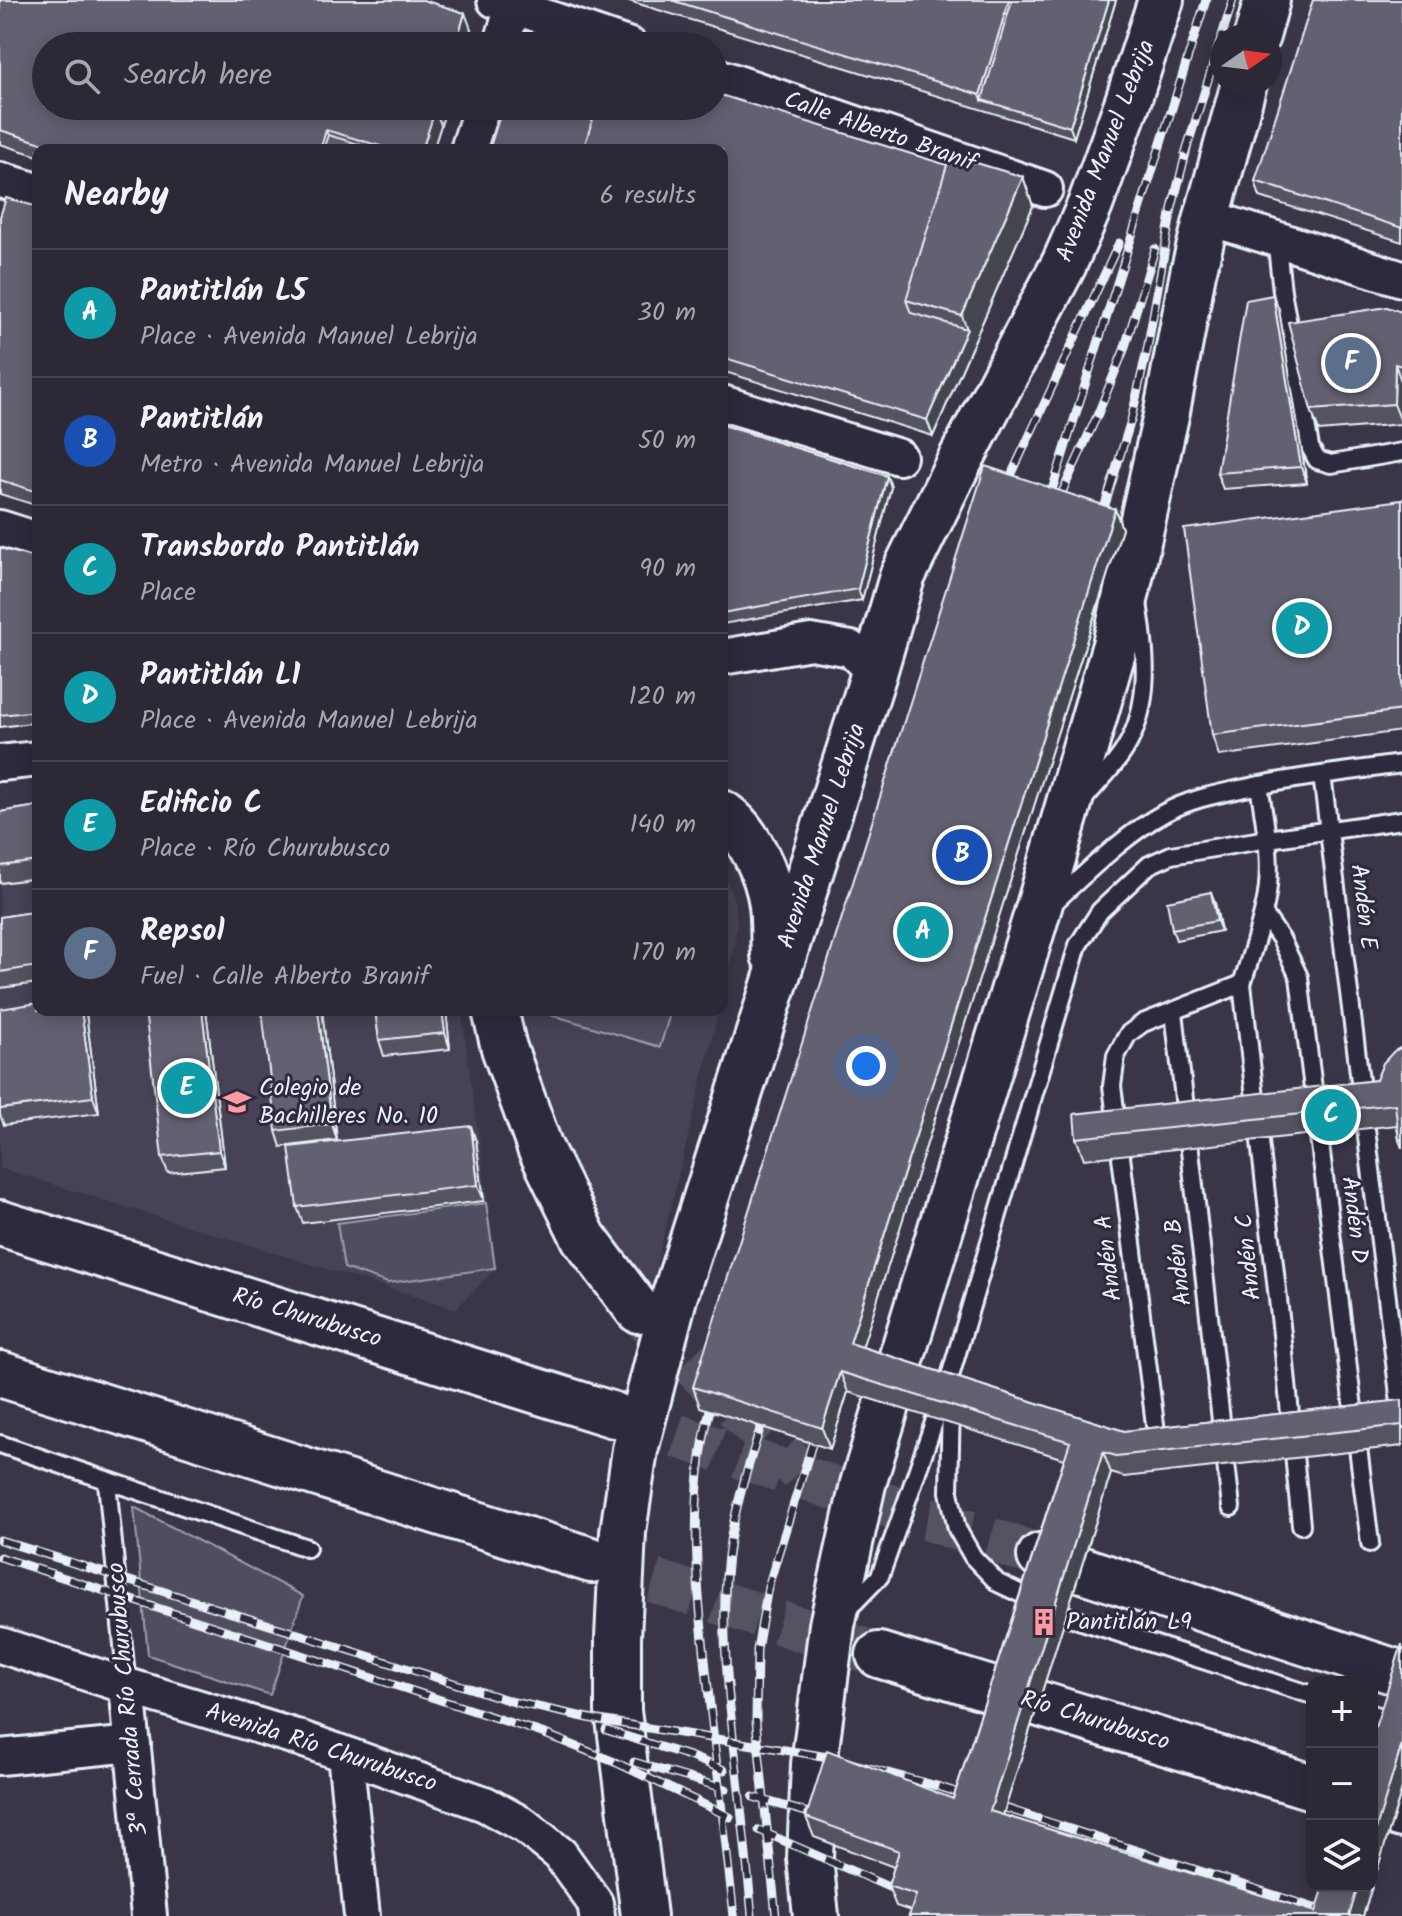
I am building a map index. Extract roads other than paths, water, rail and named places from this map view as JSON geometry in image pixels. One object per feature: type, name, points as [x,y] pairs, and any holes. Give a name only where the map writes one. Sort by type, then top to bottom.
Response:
[{"type":"main road","name":"Avenida Manuel Lebrija","points":[[644,1916],[618,1711],[623,1532],[635,1450],[674,1298],[902,577],[1064,264],[1090,205],[1161,0]]},
{"type":"main road","points":[[1260,24],[1267,0]]},
{"type":"main road","points":[[816,1916],[810,1858],[814,1764],[832,1625],[863,1484],[1035,920],[1115,645],[1207,217],[1241,96]]},
{"type":"main road","points":[[728,817],[748,840],[762,869],[772,902],[775,986]]},
{"type":"main road","points":[[496,1016],[504,1048],[540,1148],[584,1238],[638,1310]]},
{"type":"main road","name":"Río Churubusco","points":[[0,1223],[614,1415]]},
{"type":"main road","points":[[0,1374],[591,1560]]},
{"type":"main road","points":[[1040,1556],[1402,1674]]},
{"type":"main road","name":"Río Churubusco","points":[[879,1655],[1306,1785]]},
{"type":"main road","points":[[1378,1808],[1402,1815]]},
{"type":"street","points":[[503,32],[508,2],[591,32]]},
{"type":"street","name":"Calle Alberto Branif","points":[[728,80],[1045,189]]},
{"type":"street","points":[[470,144],[478,120]]},
{"type":"street","points":[[0,180],[32,189]]},
{"type":"street","points":[[1207,217],[1402,279]]},
{"type":"street","points":[[728,405],[899,457]]},
{"type":"street","points":[[0,528],[32,538]]},
{"type":"street","points":[[728,656],[811,642],[851,649],[874,673]]},
{"type":"street","points":[[0,763],[32,760]]},
{"type":"street","name":"Avenida Río Churubusco","points":[[0,1645],[299,1738],[485,1804],[525,1826],[560,1854],[595,1903],[597,1916]]},
{"type":"street","name":"3ª Cerrada Río Churubusco","points":[[127,1686],[149,1916]]},
{"type":"street","points":[[0,1757],[133,1744]]},
{"type":"street","points":[[345,1754],[362,1916]]},
{"type":"lane","points":[[1276,238],[1282,291],[1310,447],[1317,460],[1331,464],[1402,452]]},
{"type":"lane","points":[[1035,920],[1136,831],[1162,814],[1199,798],[1259,785],[1402,764]]},
{"type":"lane","name":"Andén E","points":[[1322,775],[1402,1419]]},
{"type":"lane","points":[[1174,1012],[1242,984],[1263,913],[1269,874],[1268,839],[1259,785]]},
{"type":"lane","points":[[832,1625],[880,1576],[951,1373],[1078,945],[1100,911],[1149,865],[1171,855],[1402,820]]},
{"type":"lane","name":"Andén D","points":[[1263,913],[1281,939],[1299,977],[1370,1543]]},
{"type":"lane","name":"Andén C","points":[[1242,984],[1301,1525]]},
{"type":"lane","name":"Andén A","points":[[1158,1453],[1112,1086],[1116,1056],[1128,1034],[1143,1023],[1174,1012]]},
{"type":"lane","name":"Andén B","points":[[1174,1012],[1231,1507]]},
{"type":"lane","points":[[951,1373],[949,1492],[957,1529],[973,1557],[998,1583],[1072,1618],[1306,1693]]},
{"type":"lane","points":[[0,1444],[307,1548]]},
{"type":"lane","name":"3ª Cerrada Río Churubusco","points":[[107,1482],[127,1686]]},
{"type":"lane","points":[[1378,1716],[1402,1723]]},
{"type":"tunnel","points":[[641,1314],[800,1471]]},
{"type":"tunnel","points":[[614,1415],[1040,1556]]},
{"type":"tunnel","points":[[591,1560],[879,1655]]},
{"type":"railway","points":[[1046,509],[1206,0]]},
{"type":"railway","points":[[1185,154],[1233,0]]},
{"type":"railway","points":[[1098,528],[1131,420],[1147,350],[1172,208],[1188,145]]},
{"type":"railway","points":[[1001,497],[1119,243]]},
{"type":"railway","points":[[1059,499],[1124,350],[1155,249]]},
{"type":"railway","points":[[716,1388],[700,1465],[696,1542],[705,1658],[734,1916]]},
{"type":"railway","points":[[752,1916],[727,1674],[725,1594],[733,1524],[767,1407]]},
{"type":"railway","points":[[776,1916],[756,1721],[757,1650],[768,1587],[819,1422]]},
{"type":"railway","points":[[0,1540],[514,1702],[593,1719],[828,1757],[937,1786],[1339,1916]]},
{"type":"railway","points":[[0,1557],[545,1734],[617,1763],[730,1817]]},
{"type":"railway","points":[[606,1730],[724,1770]]},
{"type":"railway","points":[[634,1762],[726,1789]]},
{"type":"railway","points":[[753,1797],[830,1819]]},
{"type":"railway","points":[[759,1830],[909,1896]]},
{"type":"place","name":"Repsol","points":[[1351,363]]},
{"type":"place","name":"Pantitlán L1","points":[[1302,628]]},
{"type":"place","name":"Pantitlán","points":[[962,855]]},
{"type":"place","name":"Pantitlán L5","points":[[923,932]]},
{"type":"place","name":"Edificio C","points":[[187,1088]]},
{"type":"place","name":"Colegio de Bachilleres No. 10","points":[[237,1102]]},
{"type":"place","name":"Transbordo Pantitlán","points":[[1331,1115]]},
{"type":"place","name":"Pantitlán L9","points":[[1044,1622]]}]
